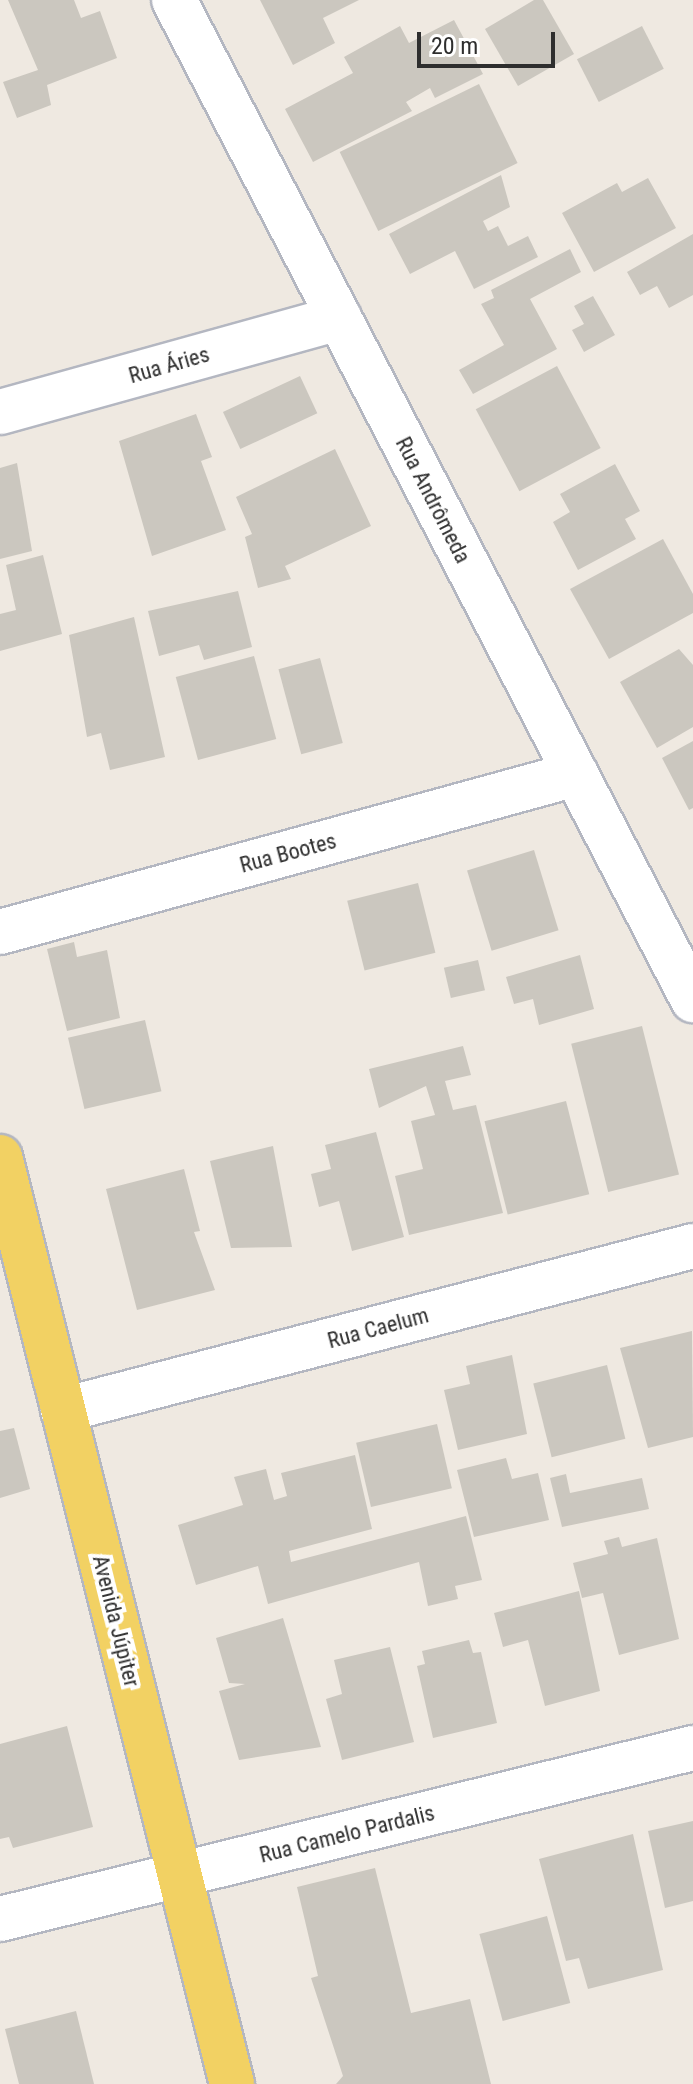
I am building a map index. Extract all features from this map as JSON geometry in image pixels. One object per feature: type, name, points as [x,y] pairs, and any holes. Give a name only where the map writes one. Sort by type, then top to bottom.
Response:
[{"type":"main road","name":"Avenida Júpiter","points":[[0,1157],[232,2084]]},
{"type":"street","name":"Rua Andrômeda","points":[[174,0],[693,1000]]},
{"type":"street","name":"Rua Áries","points":[[0,412],[339,318]]},
{"type":"street","name":"Rua Bootes","points":[[0,932],[576,774]]},
{"type":"street","name":"Rua Caelum","points":[[63,1410],[693,1246]]},
{"type":"street","name":"Rua Camelo Pardalis","points":[[0,1919],[693,1748]]},
{"type":"building","points":[[8,0],[74,0],[81,18],[100,11],[117,58],[47,85],[51,105],[17,118],[3,82],[38,70]]},
{"type":"building","points":[[260,0],[359,0],[323,18],[335,43],[293,65]]},
{"type":"building","points":[[534,0],[543,0],[574,54],[518,86],[485,29]]},
{"type":"building","points":[[454,20],[483,74],[435,98],[430,88],[406,102],[412,111],[313,162],[285,109],[353,73],[344,57],[400,26],[409,43]]},
{"type":"building","points":[[642,26],[664,69],[599,102],[577,59]]},
{"type":"building","points":[[479,84],[518,163],[378,231],[340,152]]},
{"type":"building","points":[[501,175],[510,207],[483,221],[488,231],[498,226],[508,246],[528,236],[538,257],[474,289],[455,251],[410,274],[389,234]]},
{"type":"building","points":[[648,178],[676,228],[594,272],[562,213],[617,183],[622,192]]},
{"type":"building","points":[[693,234],[693,295],[669,308],[657,286],[640,295],[627,272]]},
{"type":"building","points":[[570,249],[581,272],[530,299],[557,349],[473,394],[459,370],[504,345],[481,304],[494,298],[491,290]]},
{"type":"building","points":[[593,296],[615,335],[584,352],[572,330],[584,324],[574,306]]},
{"type":"building","points":[[557,366],[601,448],[519,491],[476,409]]},
{"type":"building","points":[[300,376],[317,413],[240,449],[223,412]]},
{"type":"building","points":[[196,414],[212,457],[201,461],[226,530],[152,556],[119,441]]},
{"type":"building","points":[[335,449],[371,526],[285,566],[291,579],[258,588],[245,537],[252,534],[236,497]]},
{"type":"building","points":[[17,463],[32,551],[0,559],[0,468]]},
{"type":"building","points":[[615,464],[640,511],[625,519],[636,539],[578,570],[553,522],[570,512],[560,494]]},
{"type":"building","points":[[663,539],[693,594],[693,613],[609,659],[570,589]]},
{"type":"building","points":[[43,555],[62,634],[0,651],[0,614],[16,610],[6,565]]},
{"type":"building","points":[[238,591],[252,647],[204,660],[199,645],[159,656],[148,611]]},
{"type":"building","points":[[134,617],[165,757],[110,770],[101,733],[87,737],[69,635]]},
{"type":"building","points":[[679,649],[693,665],[693,727],[657,748],[620,682]]},
{"type":"building","points":[[254,656],[276,739],[198,760],[176,677]]},
{"type":"building","points":[[320,658],[343,743],[301,754],[278,669]]},
{"type":"building","points":[[693,741],[693,808],[689,810],[662,758]]},
{"type":"building","points":[[534,850],[559,930],[492,951],[467,870]]},
{"type":"building","points":[[418,883],[435,953],[365,971],[347,901]]},
{"type":"building","points":[[74,942],[77,957],[107,950],[120,1018],[67,1031],[47,949]]},
{"type":"building","points":[[580,955],[594,1009],[539,1025],[533,999],[514,1004],[506,977]]},
{"type":"building","points":[[478,960],[485,990],[451,998],[444,968]]},
{"type":"building","points":[[145,1020],[161,1091],[84,1109],[68,1038]]},
{"type":"building","points":[[642,1026],[679,1174],[608,1192],[571,1044]]},
{"type":"building","points":[[463,1046],[471,1075],[445,1081],[453,1110],[476,1105],[503,1213],[409,1235],[395,1176],[423,1169],[411,1121],[435,1115],[426,1086],[379,1108],[369,1069]]},
{"type":"building","points":[[566,1101],[589,1194],[508,1214],[484,1121]]},
{"type":"building","points":[[376,1132],[404,1237],[352,1251],[339,1201],[319,1207],[311,1174],[331,1169],[325,1145]]},
{"type":"building","points":[[273,1146],[292,1247],[231,1248],[210,1161]]},
{"type":"building","points":[[184,1169],[200,1231],[194,1232],[215,1290],[137,1310],[106,1189]]},
{"type":"building","points":[[692,1331],[693,1437],[648,1448],[620,1348]]},
{"type":"building","points":[[512,1355],[527,1434],[458,1450],[444,1390],[470,1384],[466,1366]]},
{"type":"building","points":[[607,1365],[625,1439],[552,1457],[533,1383]]},
{"type":"building","points":[[437,1424],[452,1488],[371,1507],[356,1443]]},
{"type":"building","points":[[14,1428],[30,1489],[0,1498],[0,1431]]},
{"type":"building","points":[[355,1455],[372,1529],[289,1551],[291,1562],[466,1516],[482,1580],[455,1586],[458,1599],[428,1606],[419,1562],[268,1604],[258,1566],[196,1585],[178,1525],[243,1505],[234,1477],[266,1469],[274,1500],[287,1496],[281,1473]]},
{"type":"building","points":[[506,1458],[512,1479],[538,1473],[549,1520],[474,1537],[457,1470]]},
{"type":"building","points":[[566,1474],[570,1493],[642,1478],[649,1509],[562,1527],[550,1478]]},
{"type":"building","points":[[619,1537],[622,1547],[657,1538],[679,1639],[619,1655],[603,1593],[582,1598],[573,1563],[608,1554],[604,1541]]},
{"type":"building","points":[[579,1591],[600,1691],[545,1706],[528,1640],[503,1647],[494,1613]]},
{"type":"building","points":[[283,1618],[321,1747],[239,1760],[219,1691],[245,1684],[229,1683],[216,1638]]},
{"type":"building","points":[[469,1640],[473,1653],[481,1652],[497,1723],[433,1738],[417,1666],[425,1664],[422,1651]]},
{"type":"building","points":[[390,1647],[414,1742],[342,1760],[326,1699],[342,1694],[334,1660]]},
{"type":"building","points":[[67,1726],[93,1827],[13,1848],[9,1837],[0,1839],[0,1744]]},
{"type":"building","points":[[693,1821],[693,1901],[665,1908],[648,1831]]},
{"type":"building","points":[[633,1834],[663,1970],[588,1989],[579,1958],[566,1961],[539,1859]]},
{"type":"building","points":[[375,1868],[411,2013],[470,1999],[491,2084],[336,2084],[343,2076],[311,1978],[318,1976],[297,1887]]},
{"type":"building","points":[[547,1916],[570,2003],[503,2021],[479,1934]]},
{"type":"building","points":[[76,2011],[94,2084],[19,2084],[5,2029]]}]
